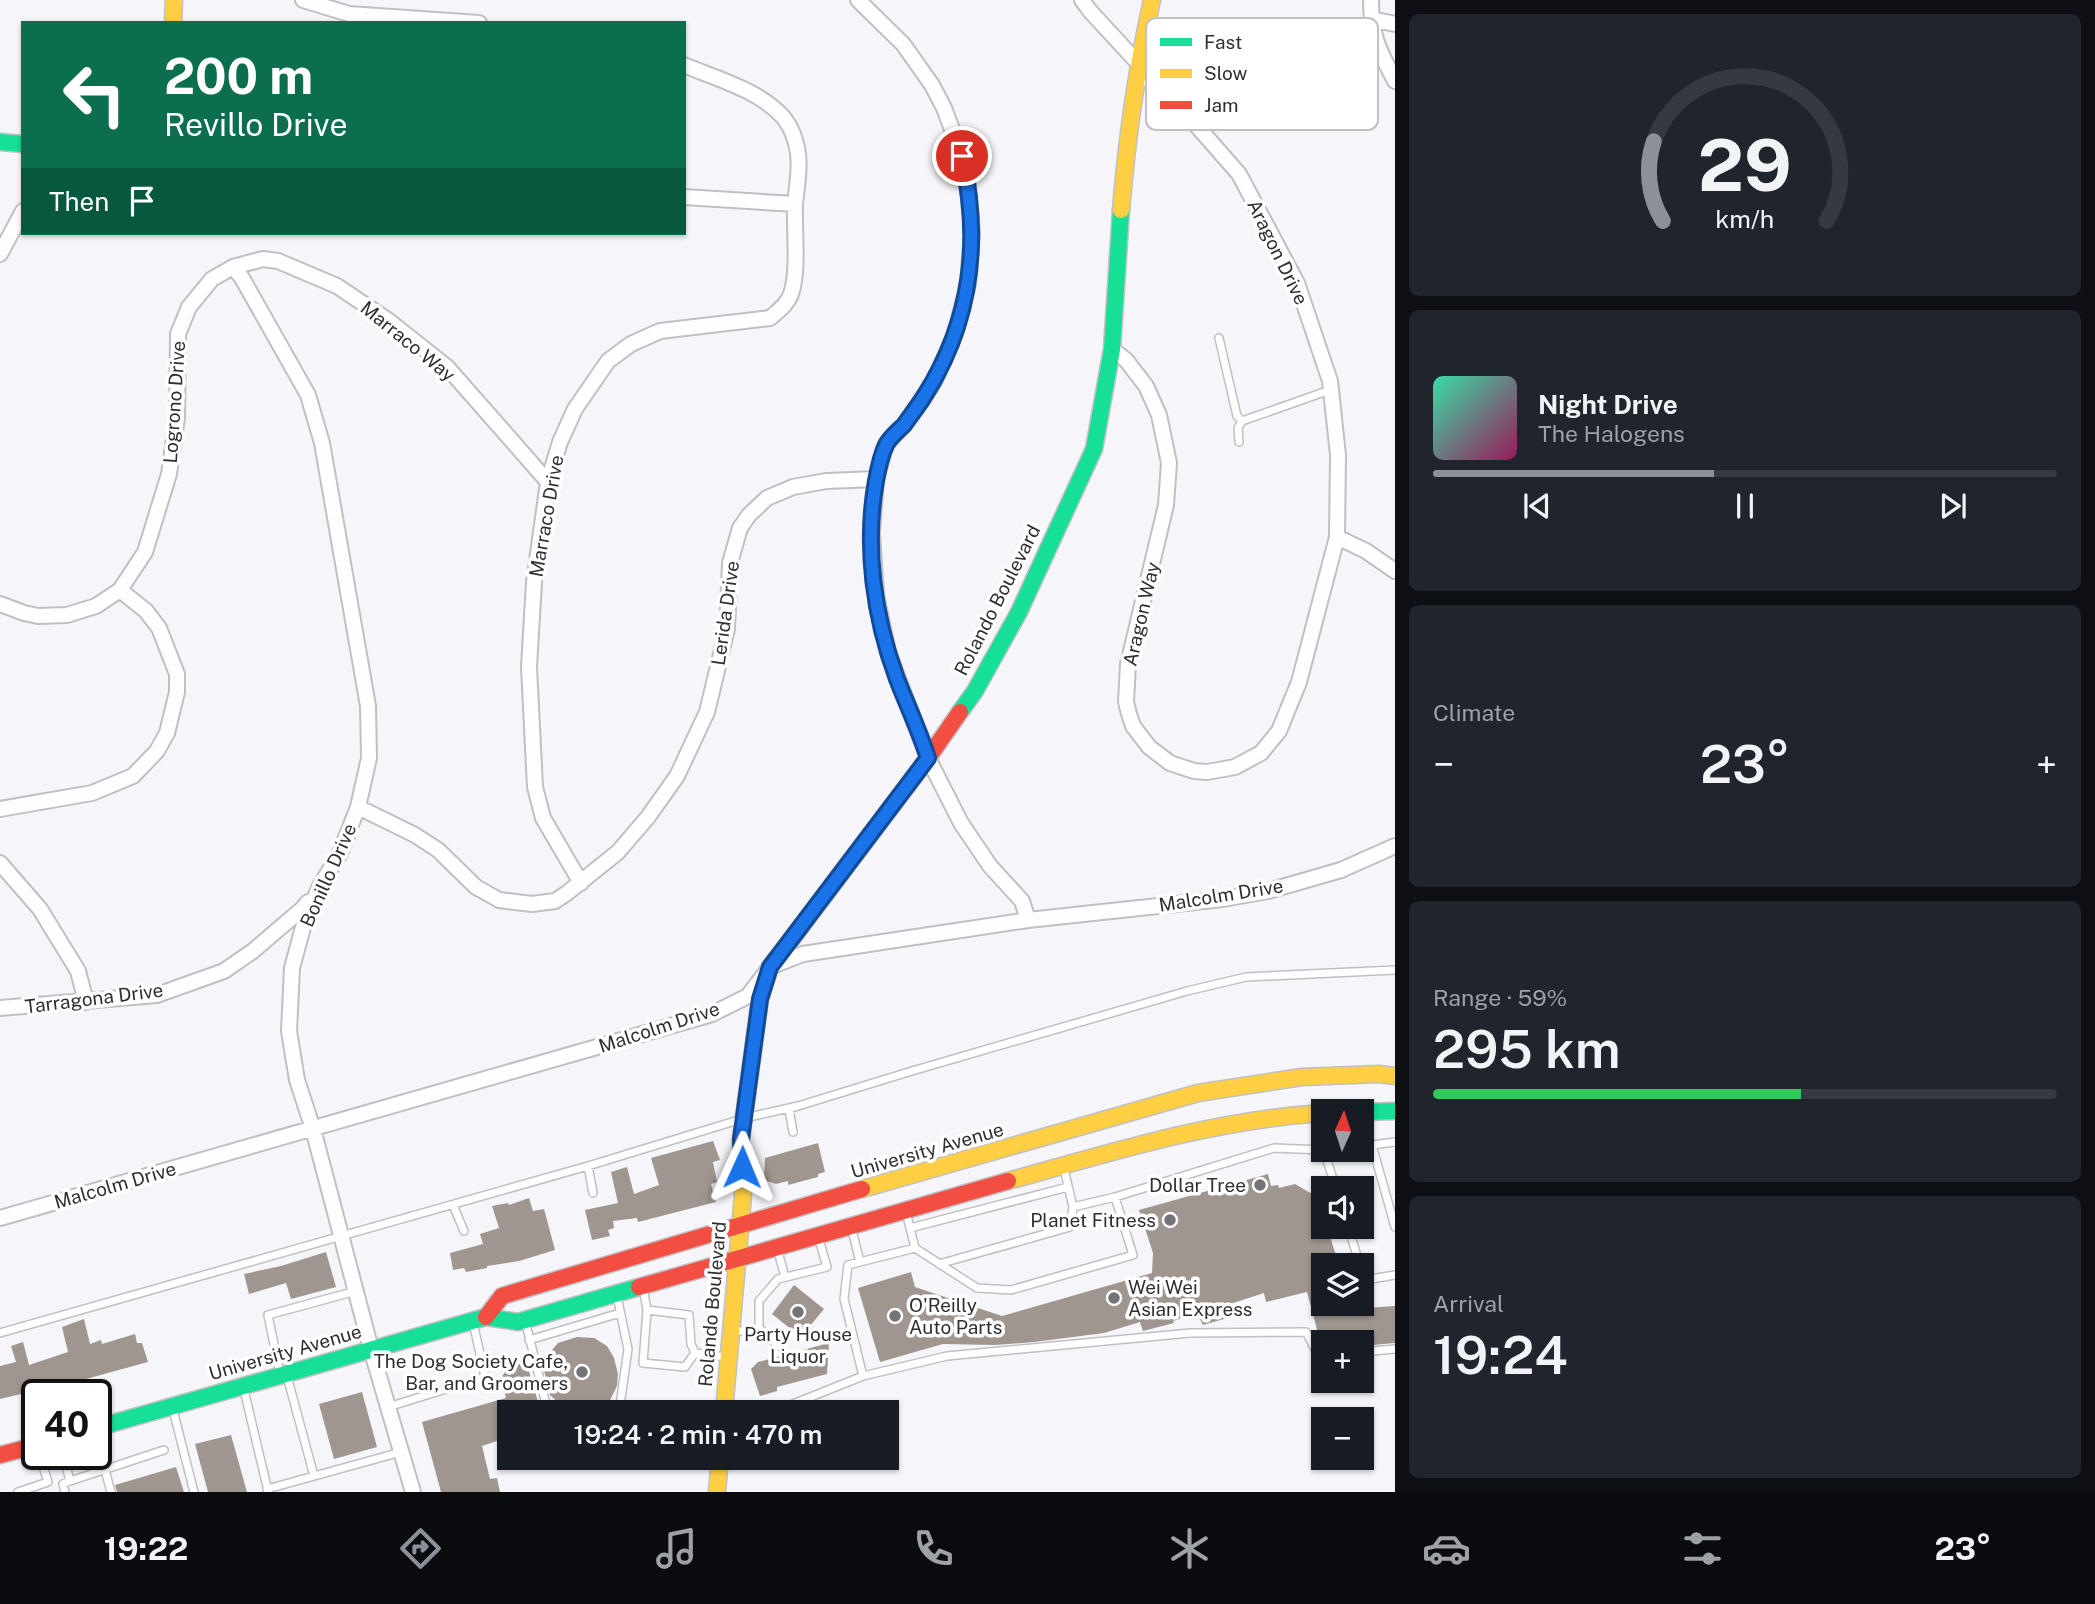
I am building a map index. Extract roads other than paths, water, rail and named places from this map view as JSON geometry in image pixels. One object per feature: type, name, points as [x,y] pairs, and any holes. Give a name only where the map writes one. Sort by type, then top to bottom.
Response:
[{"type":"main road","points":[[173,21],[174,0]]},
{"type":"main road","name":"Rolando Boulevard","points":[[1148,18],[1152,0]]},
{"type":"main road","name":"Rolando Boulevard","points":[[725,1400],[743,1195],[741,1139],[760,999],[770,967],[928,758],[975,691],[1019,612],[1094,449],[1112,349],[1126,139],[1146,27]]},
{"type":"main road","points":[[0,142],[21,144]]},
{"type":"main road","name":"University Avenue","points":[[480,1319],[502,1296],[1198,1093],[1302,1077],[1379,1074],[1395,1076]]},
{"type":"main road","points":[[1374,1112],[1395,1111]]},
{"type":"main road","name":"University Avenue","points":[[112,1423],[480,1319],[518,1322],[905,1209],[1184,1132],[1311,1114]]},
{"type":"main road","points":[[0,1455],[21,1450]]},
{"type":"main road","points":[[717,1492],[719,1470]]},
{"type":"street","points":[[303,0],[349,14],[450,21]]},
{"type":"street","points":[[858,0],[903,44],[944,108],[962,156],[971,206],[972,232],[968,284],[955,334],[934,382],[904,425],[886,444],[876,479],[872,564],[877,605],[888,652],[928,758],[961,823],[990,866],[1022,901],[1028,920]]},
{"type":"street","name":"Aragon Drive","points":[[1082,0],[1146,75]]},
{"type":"street","points":[[1371,0],[1371,18]]},
{"type":"street","points":[[1378,49],[1395,81]]},
{"type":"street","name":"Marraco Drive","points":[[581,883],[543,818],[535,787],[529,667],[534,582],[548,482],[560,442],[575,409],[608,361],[631,344],[660,331],[770,318],[790,298],[794,284],[799,169],[795,141],[785,119],[751,94],[686,66]]},
{"type":"street","name":"Aragon Drive","points":[[1201,130],[1239,174],[1297,282],[1330,381],[1338,455],[1337,537]]},
{"type":"street","points":[[686,197],[796,204]]},
{"type":"street","points":[[0,254],[21,215]]},
{"type":"street","name":"Marraco Way","points":[[233,267],[263,260],[278,261],[337,286],[389,321],[446,367],[548,482]]},
{"type":"street","name":"Logrono Drive","points":[[120,590],[145,552],[169,474],[177,418],[178,334],[189,307],[212,279],[233,267]]},
{"type":"street","name":"Bonillo Drive","points":[[233,267],[242,278],[308,395],[322,443],[368,706],[369,758],[358,807],[340,853],[320,886],[305,920],[292,968],[289,1031],[297,1080],[313,1129],[371,1349],[413,1492]]},
{"type":"street","name":"Aragon Way","points":[[1112,349],[1126,360],[1146,386],[1159,415],[1169,463],[1166,505],[1128,664],[1126,702],[1133,726],[1158,756],[1194,771],[1222,771],[1249,761],[1271,743],[1279,731],[1299,682],[1337,537]]},
{"type":"street","name":"Lerida Drive","points":[[358,807],[415,835],[438,850],[476,887],[499,900],[532,904],[555,901],[618,852],[648,817],[677,776],[708,712],[727,628],[730,562],[740,528],[749,515],[767,498],[793,488],[826,481],[876,479]]},
{"type":"street","points":[[1337,537],[1366,551],[1395,571]]},
{"type":"street","points":[[0,604],[38,616],[68,615],[96,606],[120,590],[146,611],[159,628],[177,674],[177,692],[167,733],[157,751],[133,776],[92,793],[0,809]]},
{"type":"street","name":"Malcolm Drive","points":[[0,1218],[712,1014],[748,996],[770,967],[803,954],[1028,920],[1223,899],[1268,891],[1341,870],[1395,846]]},
{"type":"street","points":[[0,863],[40,909],[78,971],[86,1002]]},
{"type":"street","name":"Tarragona Drive","points":[[0,1008],[157,995],[224,971],[253,951],[302,909],[320,886]]},
{"type":"lane","points":[[1219,338],[1237,416],[1241,422]]},
{"type":"lane","points":[[1239,442],[1238,428],[1241,422],[1331,390]]},
{"type":"lane","points":[[0,1333],[453,1205],[745,1118],[789,1109],[1187,991],[1246,977],[1395,970]]},
{"type":"lane","points":[[789,1109],[793,1132]]},
{"type":"lane","points":[[1374,1144],[1395,1142]]},
{"type":"lane","points":[[1073,1207],[1115,1197],[1274,1148],[1311,1149]]},
{"type":"lane","points":[[1374,1151],[1395,1227]]},
{"type":"lane","points":[[588,1166],[593,1193]]},
{"type":"lane","points":[[939,1264],[1067,1228],[1072,1223],[1073,1207],[1063,1166]]},
{"type":"lane","points":[[910,1228],[1068,1187]]},
{"type":"lane","points":[[905,1209],[915,1248],[977,1287],[1011,1290],[1133,1255],[1115,1197]]},
{"type":"lane","points":[[453,1205],[464,1231]]},
{"type":"lane","points":[[851,1225],[860,1262]]},
{"type":"lane","points":[[778,1346],[759,1328],[759,1301],[778,1279],[827,1267],[818,1235]]},
{"type":"lane","points":[[777,1247],[785,1278]]},
{"type":"lane","points":[[863,1376],[844,1299],[848,1265],[915,1248]]},
{"type":"lane","points":[[1374,1278],[1395,1275]]},
{"type":"lane","points":[[643,1286],[647,1310],[643,1363],[685,1367],[695,1353]]},
{"type":"lane","points":[[314,1476],[268,1315],[356,1291]]},
{"type":"lane","points":[[616,1294],[628,1349],[621,1400]]},
{"type":"lane","points":[[647,1310],[689,1315],[691,1344],[695,1353]]},
{"type":"lane","points":[[530,1340],[620,1313]]},
{"type":"lane","points":[[388,1407],[485,1377],[480,1319]]},
{"type":"lane","points":[[525,1320],[545,1400]]},
{"type":"lane","points":[[730,1333],[759,1328]]},
{"type":"lane","points":[[803,1400],[863,1376],[947,1356],[1190,1333],[1306,1332],[1311,1342]]},
{"type":"lane","points":[[1374,1351],[1395,1349]]},
{"type":"lane","points":[[695,1353],[728,1357]]},
{"type":"lane","points":[[243,1386],[267,1491],[401,1452]]},
{"type":"lane","points":[[172,1406],[194,1492]]},
{"type":"lane","points":[[112,1468],[164,1450]]},
{"type":"lane","points":[[18,1492],[48,1482],[44,1470]]},
{"type":"lane","points":[[67,1470],[70,1481]]},
{"type":"lane","points":[[65,1492],[63,1484],[105,1470],[111,1492]]},
{"type":"place","name":"Dollar Tree","points":[[1260,1185]]},
{"type":"place","name":"Planet Fitness","points":[[1170,1220]]},
{"type":"place","name":"Wei Wei Asian Express","points":[[1114,1298]]},
{"type":"place","name":"Party House Liquor","points":[[798,1312]]},
{"type":"place","name":"O'Reilly Auto Parts","points":[[895,1316]]},
{"type":"place","name":"The Dog Society Cafe, Bar, and Groomers","points":[[582,1372]]}]
